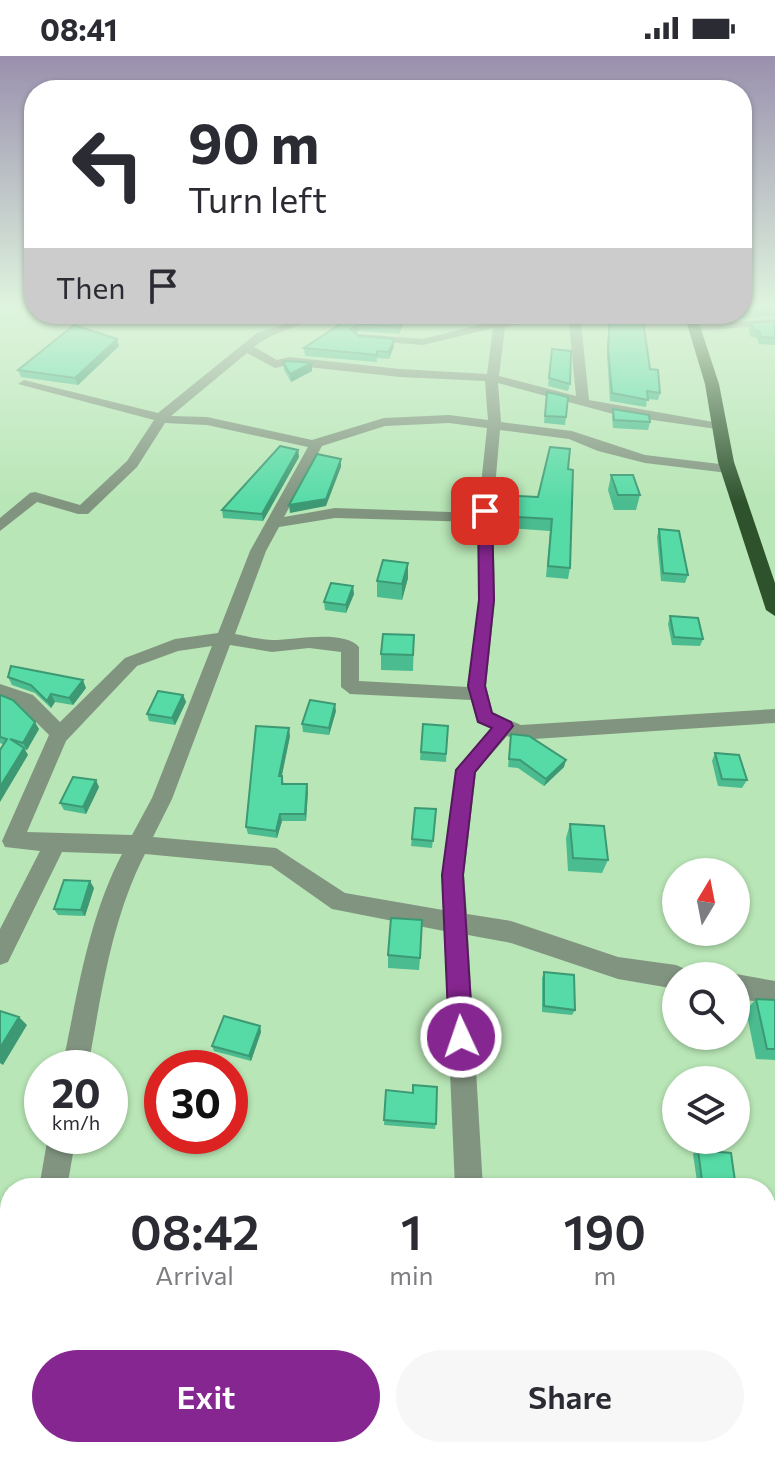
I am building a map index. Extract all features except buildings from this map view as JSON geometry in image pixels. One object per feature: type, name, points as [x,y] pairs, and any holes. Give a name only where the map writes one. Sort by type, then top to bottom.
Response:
[{"type":"highway","points":[[709,372],[728,469],[775,610]]},
{"type":"street","points":[[0,526],[35,496],[83,511],[132,464],[161,418],[216,372]]},
{"type":"street","points":[[395,372],[492,378],[664,421],[719,427]]},
{"type":"street","points":[[493,372],[495,417],[486,518],[487,600],[477,686],[484,717],[519,733],[775,716]]},
{"type":"street","points":[[580,372],[583,403]]},
{"type":"street","points":[[24,384],[161,418],[207,421],[316,445]]},
{"type":"street","points":[[78,1050],[96,960],[119,882],[162,799],[258,551],[316,445],[339,434],[384,422],[449,419],[572,435],[603,448],[645,459],[728,469]]},
{"type":"street","points":[[273,523],[335,513],[486,518]]},
{"type":"street","points":[[478,694],[350,687],[350,647],[309,642],[272,646],[225,638],[175,645],[131,662],[58,736],[6,845],[138,845],[276,857],[340,902],[511,932],[618,968],[662,975]]},
{"type":"street","points":[[0,691],[26,700],[59,733],[58,736]]},
{"type":"street","points":[[468,1178],[453,875],[466,770],[504,726]]},
{"type":"street","points":[[0,954],[55,843]]},
{"type":"street","points":[[750,989],[775,993]]},
{"type":"street","points":[[55,1178],[59,1154]]},
{"type":"route","points":[[461,1037],[453,875],[466,770],[504,726],[484,717],[477,686],[487,600],[485,511]]}]
